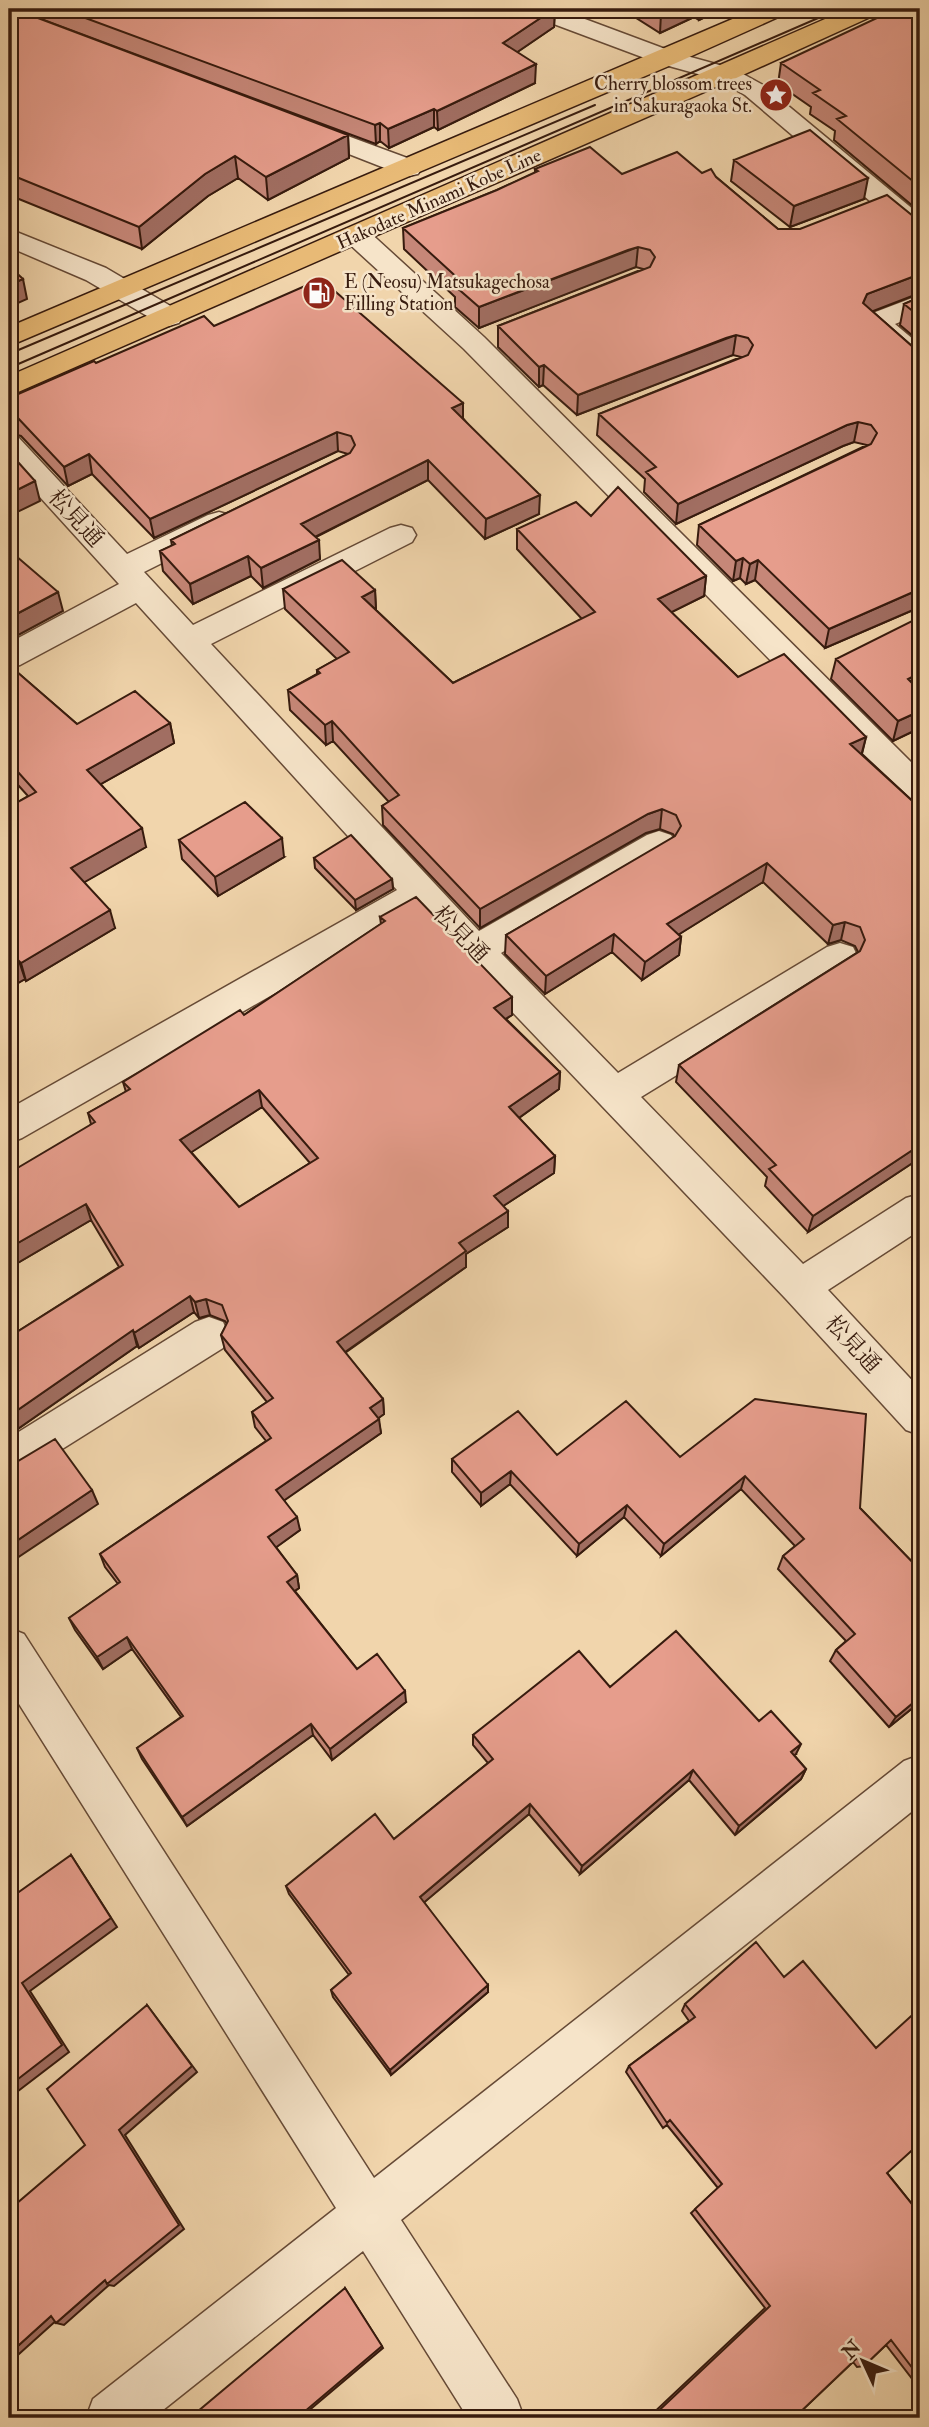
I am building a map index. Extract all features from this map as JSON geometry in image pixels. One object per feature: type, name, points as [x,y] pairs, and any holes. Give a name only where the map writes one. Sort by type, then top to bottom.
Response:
[{"type":"main road","name":"Hakodate Minami Kobe Line","points":[[9,337],[667,58],[776,9]]},
{"type":"main road","name":"Hakodate Minami Kobe Line","points":[[9,387],[868,9]]},
{"type":"street","points":[[536,9],[667,58],[724,74],[754,90],[920,229]]},
{"type":"street","points":[[280,119],[408,168]]},
{"type":"street","points":[[862,212],[888,202]]},
{"type":"street","points":[[356,235],[487,338],[816,669],[920,791]]},
{"type":"street","points":[[9,237],[96,274],[169,317]]},
{"type":"street","points":[[920,304],[876,322],[920,360]]},
{"type":"street","name":"松見通","points":[[9,445],[421,892],[800,1287],[920,1417]]},
{"type":"street","points":[[9,657],[243,510]]},
{"type":"street","points":[[189,641],[401,535]]},
{"type":"street","points":[[476,950],[659,844]]},
{"type":"street","points":[[9,1127],[421,892]]},
{"type":"street","points":[[615,1094],[840,957]]},
{"type":"street","points":[[800,1287],[920,1210]]},
{"type":"street","points":[[9,1460],[209,1335]]},
{"type":"street","points":[[9,1650],[498,2418]]},
{"type":"street","points":[[112,2418],[920,1777]]},
{"type":"building","points":[[11,9],[348,135],[266,177],[235,156],[205,174],[139,227],[9,174]]},
{"type":"building","points":[[61,9],[554,9],[503,43],[536,64],[437,111],[434,109],[388,129],[380,123],[375,125]]},
{"type":"building","points":[[653,9],[673,9],[661,14]]},
{"type":"building","points":[[896,9],[920,9],[920,187],[837,119],[846,116],[813,93],[820,90],[781,63]]},
{"type":"building","points":[[810,130],[868,178],[794,206],[734,160]]},
{"type":"building","points":[[590,147],[622,174],[677,152],[702,173],[711,169],[716,177],[778,229],[800,229],[887,195],[913,216],[920,217],[920,274],[867,294],[863,303],[913,347],[920,349],[920,589],[829,629],[758,560],[750,564],[743,558],[736,561],[699,525],[871,444],[877,433],[871,425],[858,422],[847,425],[678,504],[646,472],[656,467],[599,414],[748,355],[753,345],[748,338],[736,335],[726,338],[578,395],[544,365],[539,367],[498,326],[650,267],[655,257],[650,250],[638,247],[628,250],[479,307],[455,286],[463,283],[403,228],[497,190],[538,171],[535,169]]},
{"type":"building","points":[[9,266],[23,279],[9,285]]},
{"type":"building","points":[[321,279],[463,403],[452,408],[540,495],[486,519],[428,460],[301,524],[319,540],[261,568],[248,556],[190,584],[160,551],[175,544],[171,540],[350,453],[355,445],[351,436],[337,432],[150,519],[89,454],[64,467],[16,416],[9,414],[9,398],[94,361],[96,363],[204,316],[214,326]]},
{"type":"building","points":[[920,297],[920,317],[904,304]]},
{"type":"building","points":[[9,452],[35,481],[9,494]]},
{"type":"building","points":[[618,487],[706,576],[658,599],[738,677],[784,654],[866,737],[850,744],[920,808],[920,1145],[813,1216],[769,1169],[776,1165],[679,1065],[860,951],[865,940],[860,927],[845,922],[833,925],[767,863],[667,924],[681,937],[645,962],[614,934],[546,976],[506,935],[675,836],[681,826],[676,815],[662,809],[648,814],[480,909],[382,806],[399,795],[332,721],[325,725],[288,690],[320,673],[317,670],[349,652],[283,589],[342,560],[375,590],[362,597],[453,683],[595,612],[517,529],[576,502],[591,516]]},
{"type":"building","points":[[9,550],[58,592],[9,618]]},
{"type":"building","points":[[920,617],[920,673],[908,679],[920,691],[920,711],[898,721],[836,659]]},
{"type":"building","points":[[9,665],[77,724],[135,691],[170,723],[87,770],[142,828],[71,868],[110,910],[21,963],[19,961],[9,967],[9,807],[36,792],[9,762]]},
{"type":"building","points":[[245,802],[282,838],[215,877],[179,840]]},
{"type":"building","points":[[351,835],[392,879],[355,900],[314,858]]},
{"type":"building","points":[[416,897],[512,997],[494,1008],[560,1072],[509,1107],[555,1156],[494,1196],[508,1211],[459,1243],[466,1251],[337,1342],[383,1399],[370,1408],[379,1419],[276,1490],[297,1517],[268,1537],[297,1575],[287,1582],[357,1669],[377,1654],[405,1691],[330,1749],[311,1724],[182,1817],[137,1748],[183,1716],[127,1637],[97,1657],[69,1618],[120,1582],[100,1554],[271,1438],[252,1412],[273,1398],[221,1335],[228,1321],[222,1305],[206,1299],[195,1302],[190,1296],[134,1333],[133,1330],[9,1416],[9,1337],[123,1265],[86,1204],[9,1248],[9,1173],[95,1122],[88,1113],[130,1089],[123,1082],[240,1010],[244,1015],[385,921],[380,917]],"holes":[[[259,1090],[318,1158],[239,1207],[180,1140]]]},
{"type":"building","points":[[755,1399],[866,1414],[860,1508],[920,1570],[920,1697],[896,1717],[836,1650],[855,1634],[783,1556],[804,1539],[745,1476],[664,1544],[627,1505],[579,1544],[511,1471],[481,1493],[452,1459],[518,1411],[557,1455],[626,1401],[680,1457]]},
{"type":"building","points":[[55,1439],[92,1490],[9,1546],[9,1465]]},
{"type":"building","points":[[676,1631],[759,1721],[771,1711],[801,1744],[791,1752],[806,1769],[739,1826],[693,1770],[582,1866],[530,1804],[420,1897],[488,1985],[390,2070],[331,1990],[351,1973],[286,1886],[375,1814],[394,1839],[493,1759],[473,1735],[579,1651],[610,1687]]},
{"type":"building","points":[[71,1855],[111,1918],[22,1983],[62,2045],[9,2086],[9,1899]]},
{"type":"building","points":[[756,1942],[784,1977],[803,1961],[876,2048],[920,2008],[920,2143],[887,2173],[920,2214],[920,2378],[891,2340],[864,2366],[858,2357],[794,2418],[651,2418],[770,2306],[695,2209],[722,2184],[670,2120],[667,2123],[629,2066],[695,2017],[685,2004]]},
{"type":"building","points":[[147,2005],[192,2066],[119,2130],[179,2225],[107,2284],[105,2280],[56,2323],[51,2316],[9,2354],[9,2210],[85,2145],[47,2089]]},
{"type":"building","points":[[345,2288],[382,2346],[297,2418],[201,2418],[197,2412]]},
{"type":"tram line","points":[[9,368],[839,9]]},
{"type":"tram line","points":[[9,354],[595,105]]},
{"type":"place","name":"Cherry blossom trees in Sakuragaoka St.","points":[[776,95]]},
{"type":"place","name":"E (Neosu) Matsukagechosa Filling Station","points":[[319,293]]}]
